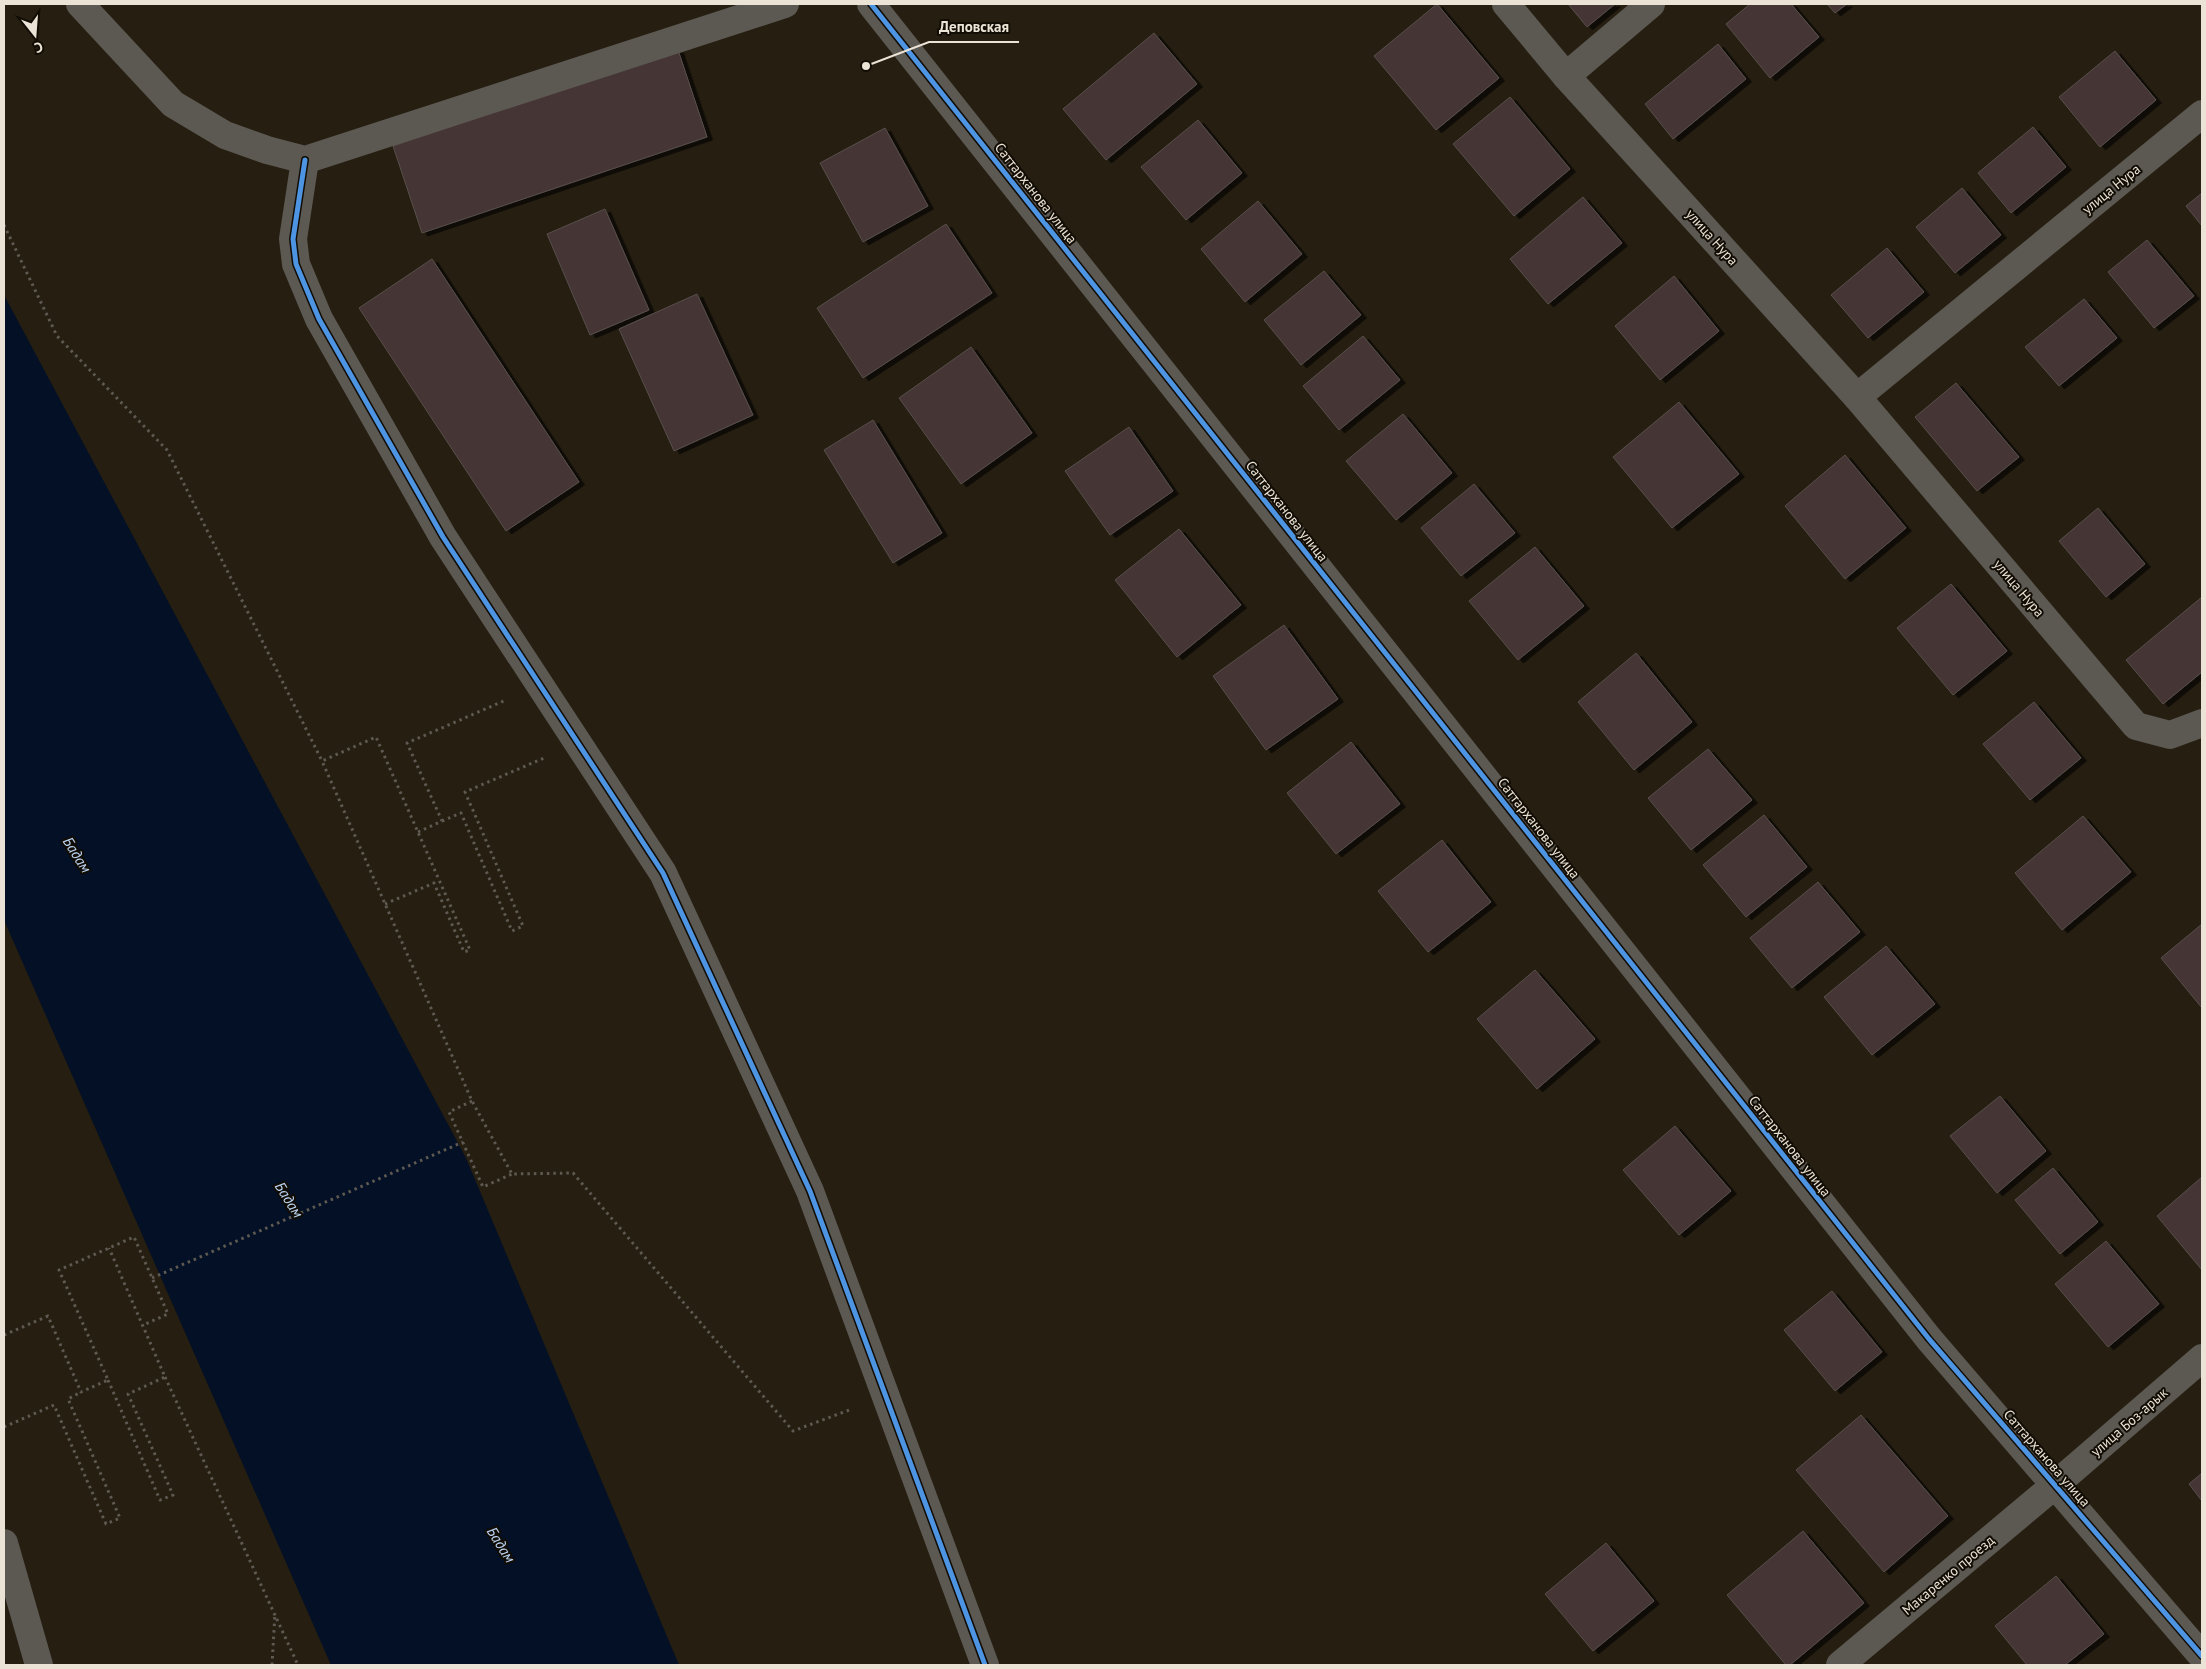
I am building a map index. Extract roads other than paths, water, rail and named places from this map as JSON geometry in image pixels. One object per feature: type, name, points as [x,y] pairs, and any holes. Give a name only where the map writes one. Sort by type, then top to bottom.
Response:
[{"type":"street","points":[[80,4],[173,104],[225,135],[267,150],[305,160],[785,4]]},
{"type":"street","name":"Саттарханова улица","points":[[871,4],[1929,1339],[2202,1656]]},
{"type":"street","name":"улица Нура","points":[[1506,4],[1566,76],[1857,397],[2136,726],[2170,735],[2202,722]]},
{"type":"street","points":[[1566,76],[1651,4]]},
{"type":"street","name":"улица Нура","points":[[1857,397],[2202,114]]},
{"type":"street","points":[[305,160],[293,239],[296,264],[319,319],[443,537],[662,873],[810,1191],[985,1665]]},
{"type":"street","name":"улица Боз-арык","points":[[2056,1485],[2202,1358]]},
{"type":"street","name":"Макаренко проезд","points":[[1840,1665],[2056,1485]]},
{"type":"street","points":[[4,1544],[39,1665]]},
{"type":"water","name":"Бадам","points":[[4,295],[466,1158],[679,1665],[331,1665],[4,920]]},
{"type":"place","name":"Деповская","points":[[866,66]]}]
